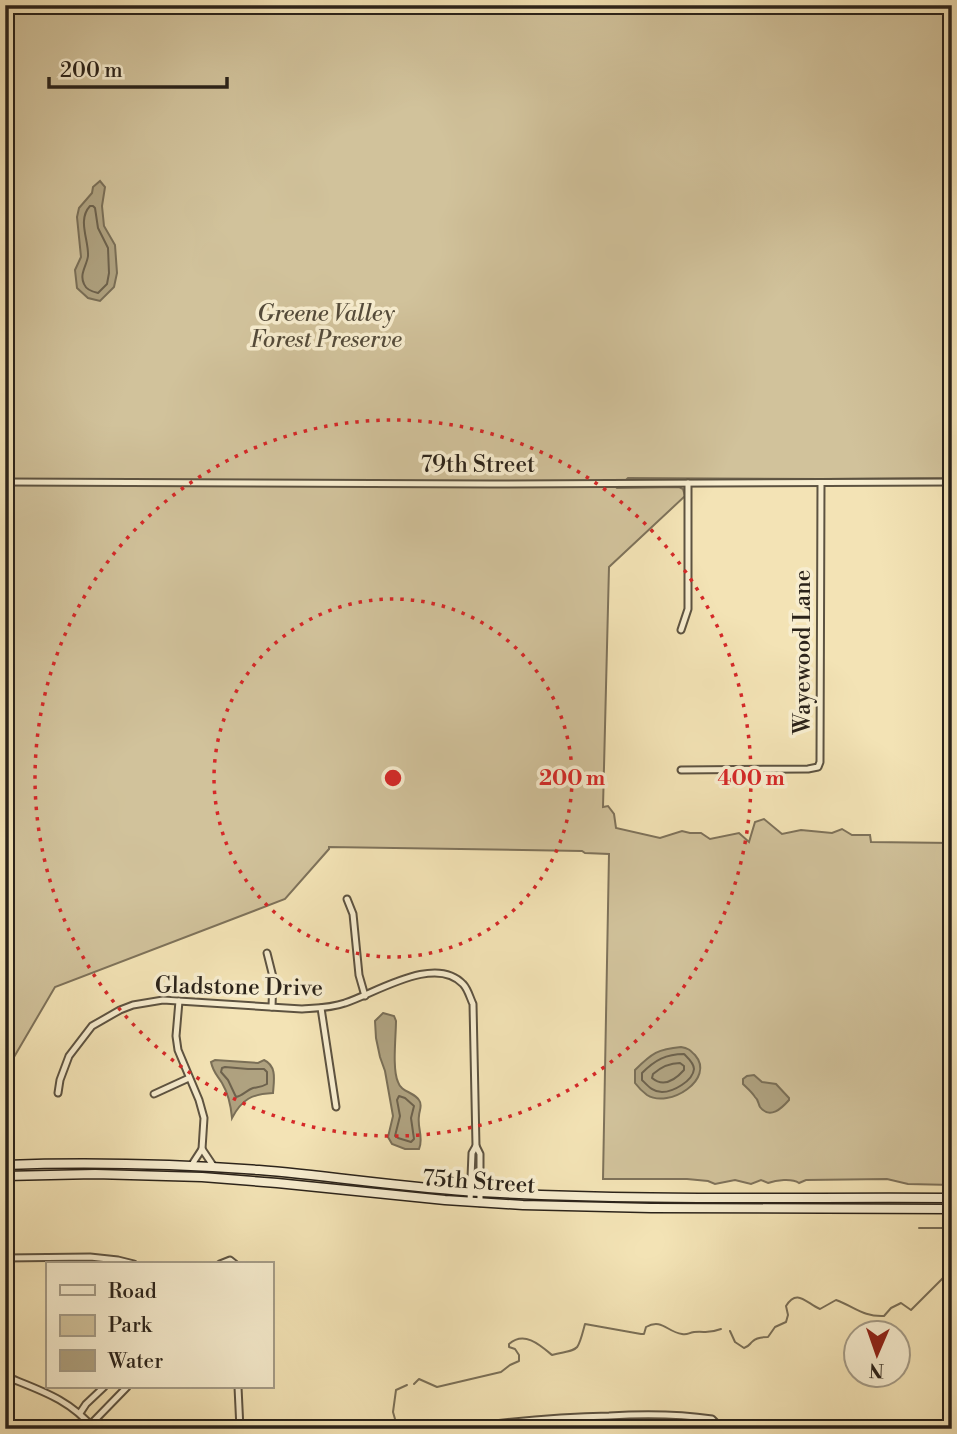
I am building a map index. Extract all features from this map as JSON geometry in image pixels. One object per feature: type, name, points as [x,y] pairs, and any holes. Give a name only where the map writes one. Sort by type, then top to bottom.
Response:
[{"type":"main road","name":"75th Street","points":[[5,1165],[80,1163],[215,1167],[481,1192],[588,1196],[952,1198]]},
{"type":"main road","name":"75th Street","points":[[5,1176],[95,1174],[202,1177],[480,1203],[603,1207],[952,1209]]},
{"type":"street","name":"79th Street","points":[[5,482],[952,482]]},
{"type":"street","points":[[681,630],[688,609],[688,482]]},
{"type":"street","name":"Wayewood Lane","points":[[681,770],[818,767],[821,483]]},
{"type":"street","points":[[347,900],[353,914],[359,975],[365,996]]},
{"type":"street","points":[[267,953],[272,977],[272,1007]]},
{"type":"street","name":"Gladstone Drive","points":[[58,1093],[69,1056],[92,1026],[133,1005],[179,1001],[321,1008],[336,1006],[426,972],[445,974],[463,984],[473,1004],[480,1203]]},
{"type":"street","points":[[179,1001],[176,1041],[204,1118],[202,1149],[191,1166]]},
{"type":"street","points":[[321,1008],[336,1107]]},
{"type":"street","points":[[154,1094],[189,1078]]},
{"type":"street","name":"Gladstone Drive","points":[[470,1202],[471,1153],[476,1146]]},
{"type":"street","points":[[202,1149],[215,1167]]},
{"type":"street","points":[[5,1258],[90,1257],[126,1262]]},
{"type":"street","points":[[5,1376],[67,1403],[92,1426],[126,1388]]},
{"type":"street","points":[[80,1413],[103,1388]]},
{"type":"street","points":[[238,1388],[240,1429]]},
{"type":"street","points":[[453,1429],[531,1420],[644,1415],[712,1419],[718,1426]]},
{"type":"green space","name":"Greene Valley Forest Preserve","points":[[5,5],[952,5],[952,478],[628,478],[618,488],[679,487],[683,489],[685,496],[609,567],[603,807],[608,806],[614,814],[616,828],[660,838],[682,831],[701,833],[710,839],[739,833],[749,842],[755,822],[764,819],[782,834],[801,830],[832,833],[842,829],[852,835],[870,835],[871,842],[952,843],[952,1185],[908,1184],[887,1179],[806,1180],[799,1183],[784,1180],[768,1183],[761,1180],[751,1184],[735,1180],[715,1184],[687,1179],[603,1179],[609,854],[582,851],[329,847],[285,899],[55,987],[7,1069],[9,1151],[5,1151]]},
{"type":"green space","points":[[122,1167],[264,1174],[396,1188],[189,1173],[5,1172],[5,1169],[15,1168]]},
{"type":"green space","points":[[484,1197],[952,1202],[952,1205],[572,1203],[494,1200]]},
{"type":"water","points":[[100,181],[105,187],[102,206],[104,226],[115,245],[117,273],[114,287],[100,301],[88,298],[77,288],[75,270],[81,257],[77,217],[79,208]]},
{"type":"water","points":[[383,1013],[394,1016],[396,1021],[395,1061],[398,1082],[402,1088],[417,1097],[421,1104],[419,1149],[405,1149],[392,1144],[388,1137],[393,1116],[376,1038],[375,1021]]},
{"type":"water","points":[[681,1047],[692,1052],[700,1064],[695,1082],[677,1095],[667,1098],[647,1095],[635,1083],[635,1070],[656,1053]]},
{"type":"water","points":[[264,1060],[273,1070],[273,1093],[248,1099],[232,1118],[226,1091],[211,1062],[258,1063]]},
{"type":"water","points":[[754,1075],[762,1082],[776,1084],[789,1100],[772,1113],[764,1111],[743,1084],[743,1079]]},
{"type":"waterway","points":[[919,1228],[946,1228]]},
{"type":"waterway","points":[[730,1331],[735,1342],[744,1348],[756,1339],[768,1337],[775,1327],[786,1322],[786,1306],[798,1297],[820,1309],[836,1300],[877,1316],[884,1316],[891,1308],[901,1303],[911,1310],[943,1278],[952,1258]]},
{"type":"waterway","points":[[414,1384],[419,1379],[437,1387],[501,1372],[519,1361],[515,1349],[509,1347],[515,1340],[526,1339],[537,1343],[552,1355],[573,1350],[578,1345],[585,1324],[641,1334],[644,1334],[646,1327],[656,1324],[684,1334],[721,1329]]},
{"type":"waterway","points":[[396,1429],[393,1412],[396,1390],[407,1385]]}]
